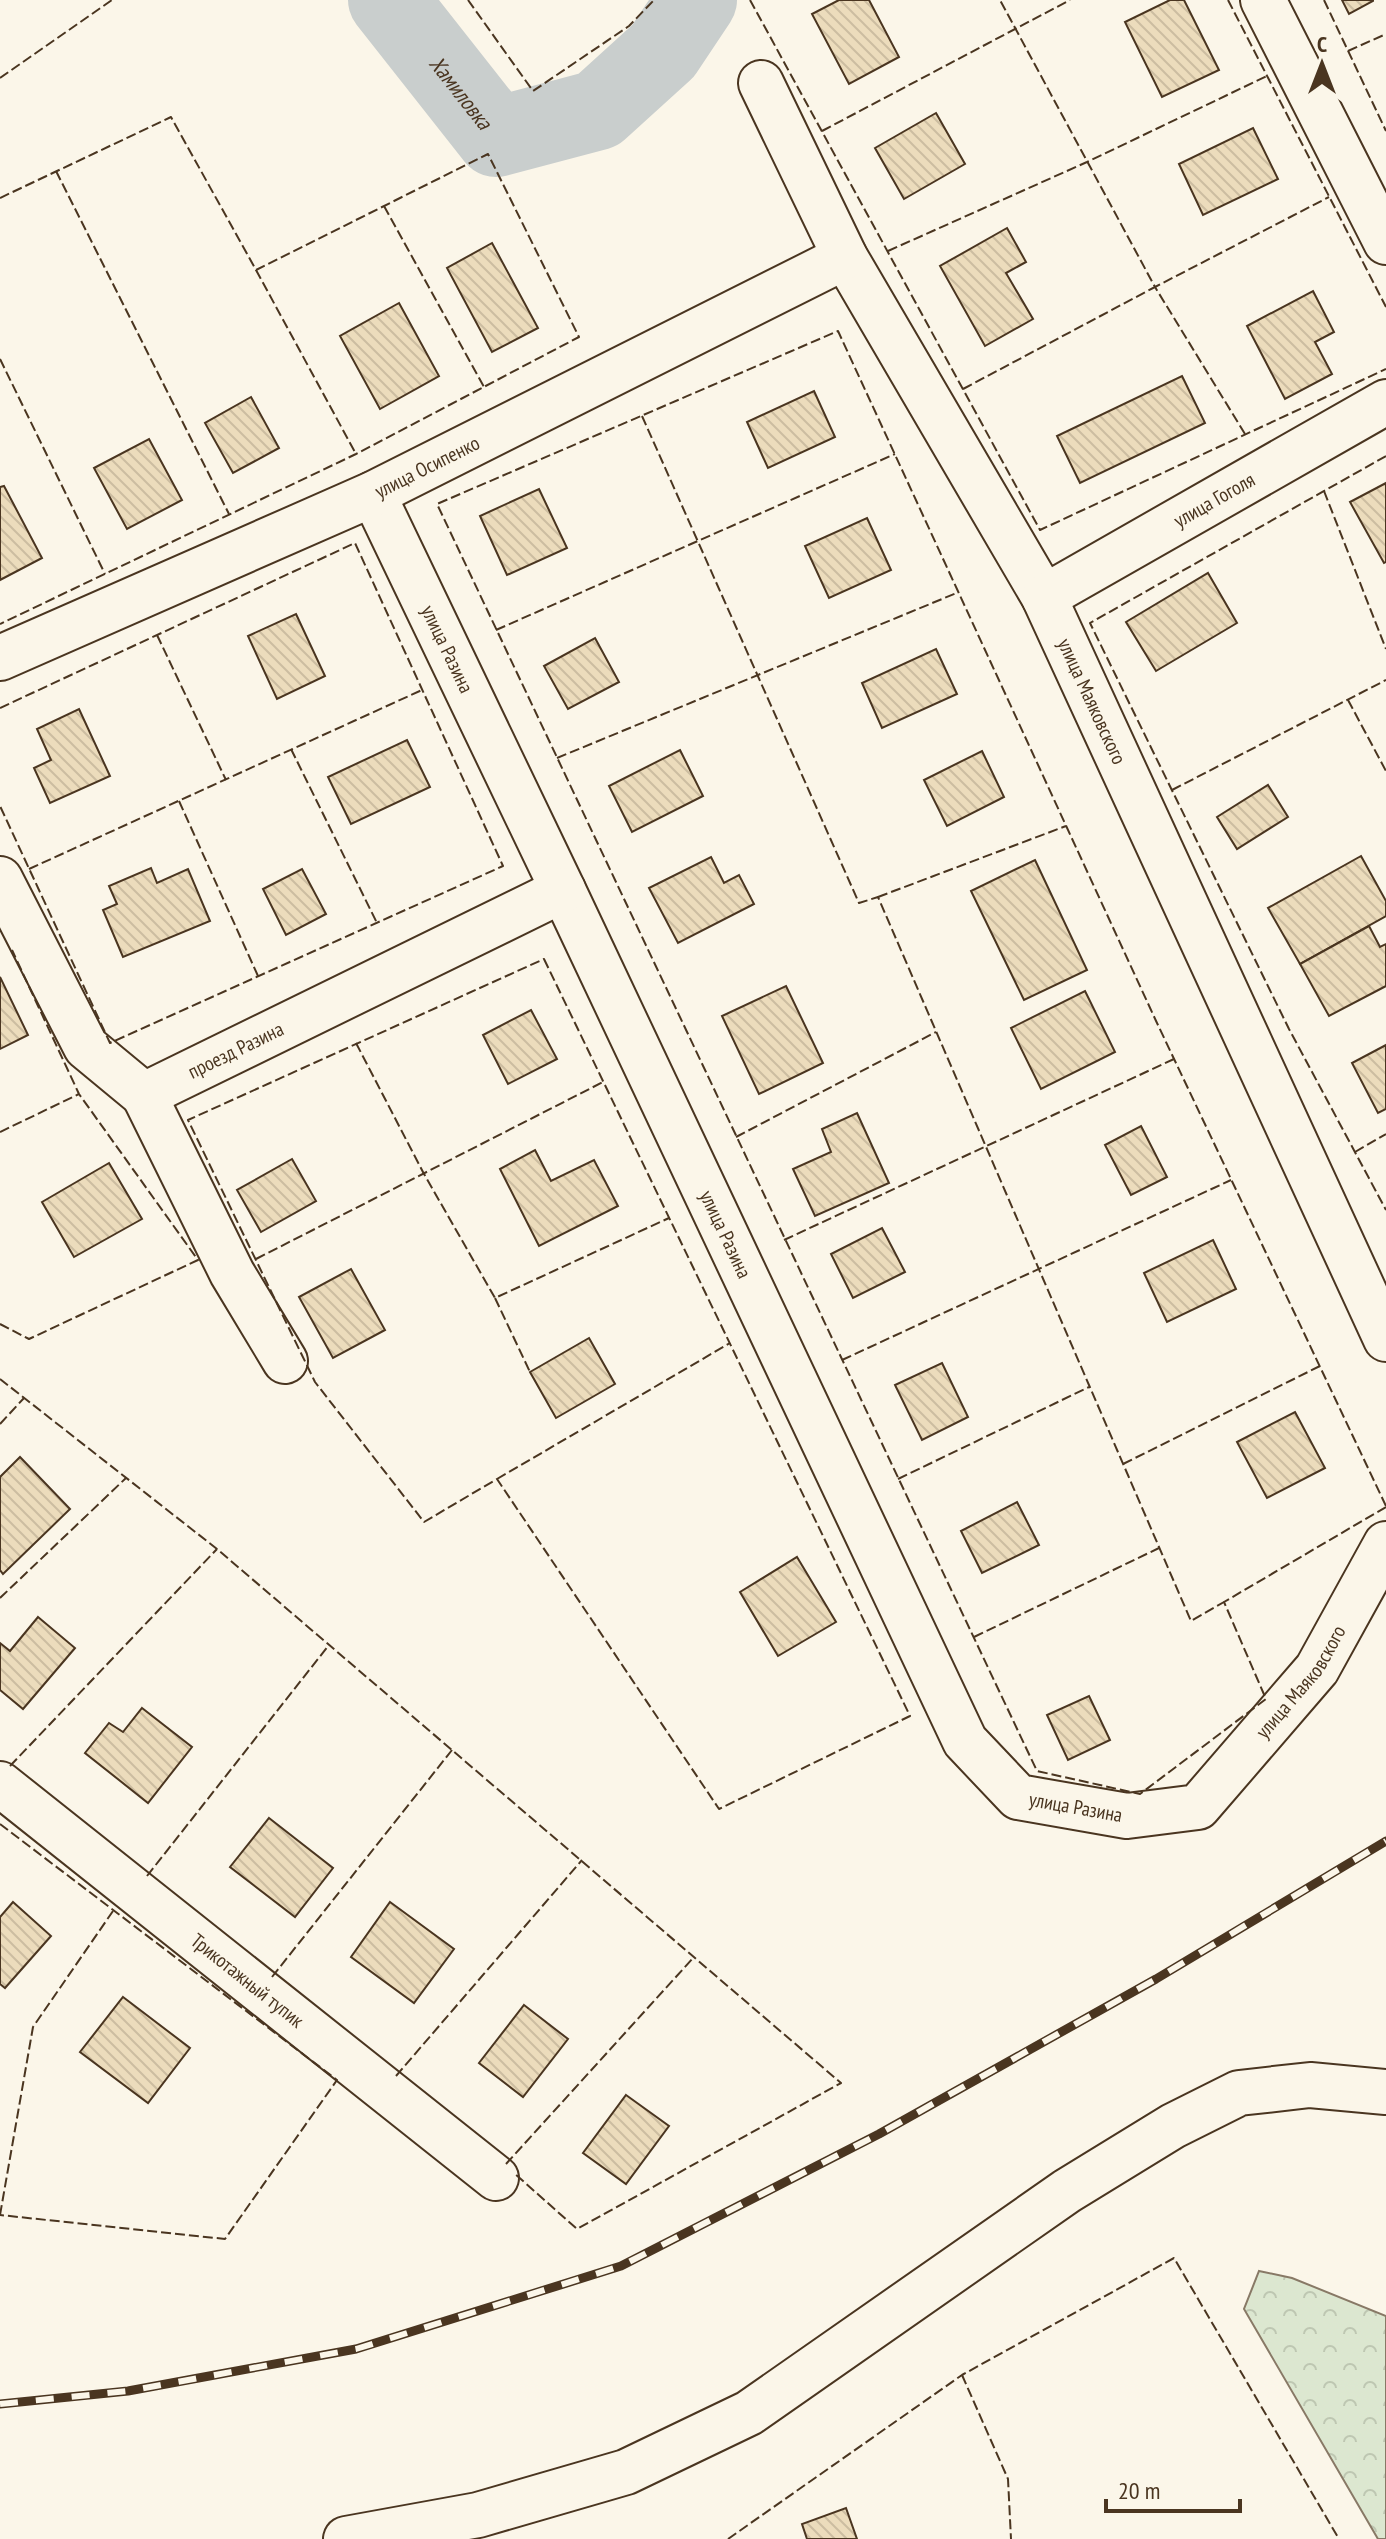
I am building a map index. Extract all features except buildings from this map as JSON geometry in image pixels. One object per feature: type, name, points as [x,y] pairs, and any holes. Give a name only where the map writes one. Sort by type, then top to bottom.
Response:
[{"type":"street","points":[[1263,0],[1386,242]]},
{"type":"street","name":"улица Маяковского","points":[[761,83],[845,257],[1044,597],[1386,1339]]},
{"type":"street","name":"улица Осипенко","points":[[0,658],[373,494],[845,257]]},
{"type":"street","name":"улица Гоголя","points":[[1044,597],[1386,402]]},
{"type":"street","name":"улица Разина","points":[[373,494],[965,1741],[1018,1797],[1127,1816],[1198,1807]]},
{"type":"street","points":[[0,879],[86,1047],[144,1095],[232,1273],[285,1361]]},
{"type":"street","name":"проезд Разина","points":[[144,1095],[563,890]]},
{"type":"street","name":"улица Маяковского","points":[[1198,1807],[1317,1669],[1386,1544]]},
{"type":"street","name":"Трикотажный тупик","points":[[0,1784],[496,2178]]},
{"type":"street","points":[[346,2539],[478,2515],[626,2472],[749,2413],[1067,2191],[1173,2126],[1239,2093],[1310,2085],[1386,2092]]},
{"type":"green space","points":[[1259,2271],[1292,2278],[1386,2316],[1386,2539],[1378,2539],[1244,2309]]},
{"type":"waterway","name":"Хамиловка","points":[[388,0],[496,137],[598,110],[663,51],[697,0]]},
{"type":"railway","points":[[0,2404],[128,2391],[356,2349],[621,2266],[879,2134],[1156,1979],[1386,1841]]},
{"type":"fence","points":[[0,78],[112,0]]},
{"type":"fence","points":[[468,0],[533,91],[629,26],[654,0]]},
{"type":"fence","points":[[750,0],[1040,530],[1386,369]]},
{"type":"fence","points":[[963,389],[1155,287],[1000,0]]},
{"type":"fence","points":[[822,131],[1070,0]]},
{"type":"fence","points":[[1228,0],[1386,307]]},
{"type":"fence","points":[[1324,0],[1386,131]]},
{"type":"fence","points":[[1348,51],[1386,34]]},
{"type":"fence","points":[[888,251],[1087,162],[1267,76]]},
{"type":"fence","points":[[0,198],[171,117],[256,270],[488,154],[579,337],[356,454],[0,624]]},
{"type":"fence","points":[[56,171],[229,514]]},
{"type":"fence","points":[[1245,434],[1155,287],[1329,197]]},
{"type":"fence","points":[[384,206],[484,387]]},
{"type":"fence","points":[[256,270],[356,454]]},
{"type":"fence","points":[[1386,1506],[1157,1023],[838,331],[437,504],[1037,1771],[1140,1794],[1266,1699],[1224,1602],[1386,1507]]},
{"type":"fence","points":[[0,359],[105,574]]},
{"type":"fence","points":[[642,416],[859,903],[878,897],[1191,1621],[1224,1602]]},
{"type":"fence","points":[[496,630],[895,454]]},
{"type":"fence","points":[[1386,456],[1090,623],[1289,1029],[1386,1210]]},
{"type":"fence","points":[[1324,491],[1386,649]]},
{"type":"fence","points":[[0,708],[355,543],[503,866],[110,1043],[0,806]]},
{"type":"fence","points":[[557,758],[959,592]]},
{"type":"fence","points":[[157,635],[226,780]]},
{"type":"fence","points":[[1172,790],[1386,680]]},
{"type":"fence","points":[[29,869],[422,690]]},
{"type":"fence","points":[[1348,700],[1386,771]]},
{"type":"fence","points":[[291,749],[377,923]]},
{"type":"fence","points":[[179,801],[258,976]]},
{"type":"fence","points":[[878,897],[1066,826]]},
{"type":"fence","points":[[0,1324],[29,1339],[198,1260],[79,1094],[12,950]]},
{"type":"fence","points":[[544,959],[910,1716],[719,1809],[497,1479],[424,1522],[315,1382],[188,1120],[544,959]]},
{"type":"fence","points":[[736,1137],[936,1032]]},
{"type":"fence","points":[[356,1043],[424,1174],[495,1298],[669,1218]]},
{"type":"fence","points":[[784,1240],[1174,1059]]},
{"type":"fence","points":[[256,1259],[603,1082]]},
{"type":"fence","points":[[0,1132],[79,1094]]},
{"type":"fence","points":[[1355,1152],[1386,1134]]},
{"type":"fence","points":[[842,1360],[1231,1180]]},
{"type":"fence","points":[[495,1298],[530,1372]]},
{"type":"fence","points":[[497,1479],[730,1343]]},
{"type":"fence","points":[[1123,1464],[1320,1366]]},
{"type":"fence","points":[[0,1379],[217,1549],[841,2083],[577,2229],[514,2173]]},
{"type":"fence","points":[[898,1479],[1089,1387]]},
{"type":"fence","points":[[0,1424],[24,1398]]},
{"type":"fence","points":[[0,1598],[126,1478]]},
{"type":"fence","points":[[974,1637],[1159,1548]]},
{"type":"fence","points":[[10,1766],[217,1549]]},
{"type":"fence","points":[[147,1876],[329,1645]]},
{"type":"fence","points":[[272,1977],[452,1750]]},
{"type":"fence","points":[[0,1824],[337,2080],[225,2239],[0,2215]]},
{"type":"fence","points":[[396,2076],[582,1860]]},
{"type":"fence","points":[[0,2215],[33,2027],[113,1911]]},
{"type":"fence","points":[[506,2164],[694,1957]]},
{"type":"fence","points":[[728,2539],[962,2375],[1174,2258],[1339,2539]]},
{"type":"fence","points":[[962,2375],[1008,2479],[1011,2539]]}]
